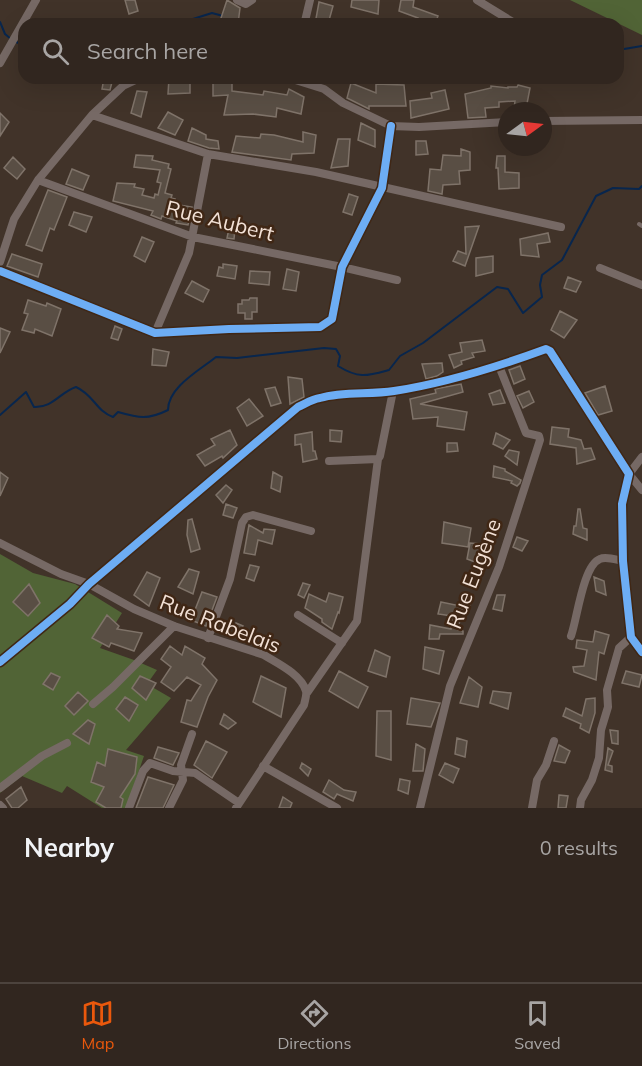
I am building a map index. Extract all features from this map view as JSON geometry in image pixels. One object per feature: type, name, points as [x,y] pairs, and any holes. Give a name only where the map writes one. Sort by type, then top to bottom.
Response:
[{"type":"street","points":[[26,18],[36,0]]},
{"type":"street","points":[[237,0],[246,4],[252,0]]},
{"type":"street","points":[[306,18],[310,0]]},
{"type":"street","points":[[477,0],[506,18]]},
{"type":"street","points":[[0,63],[18,32]]},
{"type":"street","points":[[0,262],[14,219],[38,180],[92,115],[127,84]]},
{"type":"street","points":[[308,84],[324,89],[343,103],[391,126],[419,127],[498,123]]},
{"type":"street","points":[[92,115],[208,154],[316,172],[561,227]]},
{"type":"street","points":[[552,121],[642,120]]},
{"type":"street","points":[[0,271],[154,333],[229,328],[320,327],[332,319],[342,267],[381,188],[391,126]]},
{"type":"street","points":[[154,333],[189,253],[208,154]]},
{"type":"street","name":"Rue Aubert","points":[[38,180],[193,237],[398,280]]},
{"type":"street","points":[[600,268],[642,285]]},
{"type":"street","points":[[0,662],[70,604],[88,584],[298,407],[318,398],[393,391],[499,366],[546,349],[550,351],[629,474],[642,490]]},
{"type":"street","name":"Rue Eugène","points":[[420,808],[450,686],[499,567],[540,440],[539,436],[526,433],[499,366]]},
{"type":"street","points":[[129,808],[143,771],[148,765],[154,763],[173,771],[195,772],[238,806],[304,705],[307,693],[357,621],[378,459],[393,391]]},
{"type":"street","points":[[642,457],[629,474],[622,504],[623,561],[631,638],[642,652]]},
{"type":"street","points":[[329,461],[378,459]]},
{"type":"street","points":[[208,638],[230,579],[242,524],[246,517],[253,515],[311,531]]},
{"type":"street","name":"Rue Rabelais","points":[[0,543],[61,574],[88,584],[134,609],[174,626],[270,659],[293,675],[307,693]]},
{"type":"street","points":[[571,636],[577,619],[583,584],[594,563],[600,558],[623,561]]},
{"type":"street","points":[[298,615],[342,643]]},
{"type":"street","points":[[93,704],[174,626]]},
{"type":"street","points":[[580,808],[581,800],[592,780],[599,758],[601,730],[608,707],[607,690],[619,648],[631,638]]},
{"type":"street","points":[[169,808],[183,780],[181,765],[192,734]]},
{"type":"street","points":[[532,808],[537,780],[546,765],[554,741]]},
{"type":"street","points":[[0,788],[42,756],[67,743]]},
{"type":"street","points":[[263,766],[337,808]]},
{"type":"green space","points":[[570,0],[642,0],[642,35],[624,26],[624,18],[607,18]]},
{"type":"green space","points":[[0,554],[33,573],[75,584],[122,613],[100,648],[157,670],[147,684],[171,698],[126,750],[144,756],[126,808],[102,808],[67,786],[62,793],[22,776],[0,793]]},
{"type":"building","points":[[125,0],[135,0],[138,11],[129,14]]},
{"type":"building","points":[[227,0],[240,8],[239,18],[221,18]]},
{"type":"building","points":[[352,0],[379,0],[378,14],[351,7]]},
{"type":"building","points":[[401,0],[414,0],[413,7],[438,16],[437,18],[418,18],[399,11]]},
{"type":"building","points":[[319,2],[333,6],[330,18],[316,18]]},
{"type":"building","points":[[103,84],[112,84],[110,90],[102,89]]},
{"type":"building","points":[[169,84],[190,84],[190,93],[168,94]]},
{"type":"building","points":[[213,84],[232,84],[232,91],[263,95],[264,91],[287,95],[289,89],[304,97],[301,114],[277,108],[276,117],[253,114],[224,115],[228,95],[213,96]]},
{"type":"building","points":[[351,84],[376,93],[376,84],[404,85],[406,106],[369,106],[369,109],[347,98]]},
{"type":"building","points":[[518,85],[530,88],[527,102],[498,102],[498,107],[485,108],[486,117],[468,118],[465,94],[491,88],[491,86],[517,87]]},
{"type":"building","points":[[445,90],[449,109],[411,118],[410,101],[432,98],[431,93]]},
{"type":"building","points":[[137,91],[147,92],[141,117],[131,113]]},
{"type":"building","points":[[168,112],[183,120],[175,135],[158,128]]},
{"type":"building","points":[[0,113],[9,122],[0,136]]},
{"type":"building","points":[[361,123],[375,130],[375,147],[358,140]]},
{"type":"building","points":[[192,128],[206,135],[206,139],[218,141],[219,149],[188,141]]},
{"type":"building","points":[[303,132],[316,135],[314,153],[292,154],[291,160],[232,152],[236,136],[260,138],[261,134],[274,135],[303,142]]},
{"type":"building","points":[[338,139],[350,139],[348,166],[331,168]]},
{"type":"building","points":[[416,141],[426,141],[428,154],[416,155]]},
{"type":"building","points":[[461,149],[470,152],[470,170],[459,171],[460,184],[443,185],[442,194],[428,191],[430,169],[441,170],[443,155],[461,156]]},
{"type":"building","points":[[136,155],[153,156],[152,160],[169,164],[168,168],[171,169],[165,193],[172,195],[171,198],[175,199],[173,204],[192,207],[188,225],[176,223],[177,221],[162,216],[161,219],[151,215],[153,211],[113,201],[117,183],[135,184],[134,187],[144,189],[142,195],[154,198],[155,194],[158,195],[161,183],[157,182],[160,170],[134,167]]},
{"type":"building","points":[[497,156],[505,156],[505,172],[519,173],[519,188],[499,189],[498,168],[496,168]]},
{"type":"building","points":[[13,157],[25,169],[17,179],[4,168]]},
{"type":"building","points":[[72,169],[89,176],[83,190],[66,184]]},
{"type":"building","points":[[48,190],[67,197],[54,230],[50,228],[42,251],[26,245]]},
{"type":"building","points":[[349,194],[358,197],[352,215],[343,212]]},
{"type":"building","points":[[74,212],[92,217],[86,232],[69,225]]},
{"type":"building","points":[[479,226],[465,266],[453,261],[458,251],[466,254],[465,227]]},
{"type":"building","points":[[229,228],[235,229],[234,239],[227,238]]},
{"type":"building","points":[[548,233],[550,242],[537,244],[539,257],[521,255],[520,239]]},
{"type":"building","points":[[142,237],[154,242],[145,262],[134,256]]},
{"type":"building","points":[[12,254],[42,264],[38,277],[7,266]]},
{"type":"building","points":[[493,256],[493,272],[476,276],[476,258]]},
{"type":"building","points":[[223,264],[237,266],[235,279],[217,276],[219,267],[223,268]]},
{"type":"building","points":[[287,269],[299,272],[296,291],[283,289]]},
{"type":"building","points":[[250,271],[270,272],[269,285],[249,283]]},
{"type":"building","points":[[568,277],[581,282],[576,292],[564,288]]},
{"type":"building","points":[[192,281],[209,290],[203,302],[185,293]]},
{"type":"building","points":[[250,298],[257,298],[257,312],[252,312],[252,319],[245,319],[245,313],[238,313],[238,304]]},
{"type":"building","points":[[28,300],[46,306],[47,303],[61,309],[52,336],[35,329],[34,333],[22,330],[28,314],[24,313]]},
{"type":"building","points":[[560,311],[577,320],[564,338],[551,330]]},
{"type":"building","points":[[115,326],[122,329],[118,340],[111,338]]},
{"type":"building","points":[[0,328],[10,332],[0,353]]},
{"type":"building","points":[[482,340],[485,351],[472,353],[474,357],[461,361],[462,364],[454,368],[449,355],[462,352],[460,343]]},
{"type":"building","points":[[153,349],[169,352],[166,366],[152,365]]},
{"type":"building","points":[[442,363],[443,372],[426,379],[422,364]]},
{"type":"building","points":[[520,366],[525,379],[514,384],[509,370]]},
{"type":"building","points":[[288,377],[302,379],[304,397],[290,404]]},
{"type":"building","points":[[461,384],[463,392],[420,404],[467,412],[464,430],[437,426],[438,417],[413,419],[410,399],[436,393],[435,389]]},
{"type":"building","points":[[605,386],[612,411],[598,415],[585,393]]},
{"type":"building","points":[[275,387],[281,403],[271,406],[265,389]]},
{"type":"building","points":[[500,390],[505,403],[493,405],[489,394]]},
{"type":"building","points":[[529,391],[534,402],[523,408],[517,396]]},
{"type":"building","points":[[249,399],[263,416],[247,426],[237,408]]},
{"type":"building","points":[[552,427],[569,429],[568,437],[581,440],[584,449],[591,448],[595,459],[577,464],[576,448],[550,444]]},
{"type":"building","points":[[230,430],[237,445],[223,458],[222,456],[205,466],[197,455],[215,445],[211,439]]},
{"type":"building","points":[[330,430],[342,431],[341,442],[330,441]]},
{"type":"building","points":[[312,432],[313,451],[317,459],[303,462],[301,444],[295,445],[295,435]]},
{"type":"building","points":[[496,433],[510,440],[503,449],[493,444]]},
{"type":"building","points":[[447,443],[457,443],[458,451],[447,452]]},
{"type":"building","points":[[509,450],[519,452],[517,465],[505,456]]},
{"type":"building","points":[[494,466],[505,469],[521,480],[520,483],[517,486],[511,483],[512,481],[493,477]]},
{"type":"building","points":[[0,472],[8,478],[0,496]]},
{"type":"building","points":[[273,472],[282,477],[280,492],[271,488]]},
{"type":"building","points":[[226,485],[232,490],[223,503],[216,495]]},
{"type":"building","points":[[226,504],[237,508],[233,518],[223,515]]},
{"type":"building","points":[[578,509],[580,509],[583,528],[587,529],[587,540],[573,534]]},
{"type":"building","points":[[192,519],[200,549],[191,552],[187,535],[188,520]]},
{"type":"building","points":[[444,522],[471,528],[468,547],[442,543]]},
{"type":"building","points":[[249,525],[263,533],[264,529],[275,530],[272,544],[258,540],[255,555],[244,553]]},
{"type":"building","points":[[517,537],[528,541],[522,551],[513,547]]},
{"type":"building","points":[[470,543],[481,544],[475,562],[467,559]]},
{"type":"building","points":[[250,565],[259,567],[254,581],[246,578]]},
{"type":"building","points":[[189,569],[199,572],[193,594],[178,587]]},
{"type":"building","points":[[147,572],[160,578],[149,606],[134,595]]},
{"type":"building","points":[[594,577],[604,581],[606,595],[596,591]]},
{"type":"building","points":[[303,583],[310,585],[304,598],[298,595]]},
{"type":"building","points":[[29,584],[40,603],[28,616],[13,602]]},
{"type":"building","points":[[202,592],[217,597],[206,626],[191,620]]},
{"type":"building","points":[[329,593],[343,597],[332,629],[305,608],[309,594],[326,602]]},
{"type":"building","points":[[497,595],[505,595],[502,611],[493,609]]},
{"type":"building","points":[[441,602],[460,606],[462,602],[470,605],[464,616],[461,614],[458,630],[463,631],[463,634],[440,634],[439,639],[429,639],[430,625],[451,629],[452,616],[438,614]]},
{"type":"building","points":[[107,615],[119,626],[117,629],[142,633],[134,651],[111,643],[109,647],[92,638]]},
{"type":"building","points":[[236,623],[243,626],[239,635],[233,633]]},
{"type":"building","points":[[595,631],[609,635],[604,654],[599,652],[596,680],[574,672],[573,667],[584,666],[587,650],[576,648],[577,640],[593,642]]},
{"type":"building","points":[[170,646],[182,655],[185,646],[205,658],[202,664],[217,680],[197,727],[181,722],[187,700],[191,701],[201,685],[187,677],[174,691],[161,682],[171,667],[161,659]]},
{"type":"building","points":[[425,647],[444,651],[439,674],[423,669]]},
{"type":"building","points":[[375,650],[390,657],[386,677],[368,671]]},
{"type":"building","points":[[339,671],[368,687],[358,708],[329,691]]},
{"type":"building","points":[[626,671],[642,675],[639,687],[622,683]]},
{"type":"building","points":[[51,673],[60,677],[53,690],[43,684]]},
{"type":"building","points":[[140,676],[156,683],[146,700],[132,688]]},
{"type":"building","points":[[261,676],[286,688],[281,717],[253,702]]},
{"type":"building","points":[[469,677],[482,687],[478,707],[460,703]]},
{"type":"building","points":[[493,691],[511,693],[508,709],[490,703]]},
{"type":"building","points":[[78,692],[88,701],[74,715],[65,706]]},
{"type":"building","points":[[125,697],[138,705],[129,721],[116,709]]},
{"type":"building","points":[[411,698],[440,703],[431,727],[407,724]]},
{"type":"building","points":[[595,698],[595,713],[589,733],[580,728],[581,724],[563,716],[566,708],[582,716],[586,699]]},
{"type":"building","points":[[377,711],[391,711],[391,760],[376,756]]},
{"type":"building","points":[[224,714],[236,723],[228,729],[220,724]]},
{"type":"building","points":[[88,720],[95,724],[89,744],[73,734]]},
{"type":"building","points":[[610,730],[618,731],[618,744],[612,743]]},
{"type":"building","points":[[457,738],[467,741],[465,757],[455,754]]},
{"type":"building","points":[[206,741],[227,752],[212,778],[194,765]]},
{"type":"building","points":[[416,744],[425,749],[423,771],[413,771]]},
{"type":"building","points":[[559,745],[570,751],[565,763],[554,761]]},
{"type":"building","points":[[158,747],[179,753],[173,765],[154,758]]},
{"type":"building","points":[[608,748],[613,751],[608,765],[612,766],[612,772],[605,770]]},
{"type":"building","points":[[108,749],[137,757],[135,774],[120,797],[123,799],[121,808],[106,808],[96,802],[104,787],[91,782],[97,762],[105,766]]},
{"type":"building","points":[[302,763],[311,769],[308,776],[300,768]]},
{"type":"building","points":[[445,763],[459,769],[453,783],[439,775]]},
{"type":"building","points":[[148,777],[174,785],[163,808],[136,808]]},
{"type":"building","points":[[400,779],[410,781],[408,794],[398,790]]},
{"type":"building","points":[[329,780],[344,790],[356,792],[353,801],[337,794],[334,799],[323,792]]},
{"type":"building","points":[[21,787],[27,800],[18,808],[12,808],[6,799]]},
{"type":"building","points":[[559,795],[568,796],[566,808],[558,808]]},
{"type":"building","points":[[283,797],[292,803],[290,808],[279,808]]},
{"type":"waterway","points":[[196,18],[212,13],[223,16]]},
{"type":"waterway","points":[[0,22],[5,34],[11,39]]},
{"type":"waterway","points":[[624,49],[642,46]]},
{"type":"waterway","points":[[0,415],[26,392],[34,407],[41,407],[76,387],[113,417],[118,412],[149,417],[168,410],[169,402],[179,387],[216,357],[237,358],[324,348],[336,349],[340,356],[338,366],[352,373],[369,375],[389,370],[400,356],[423,343],[497,287],[508,289],[523,313],[542,297],[540,285],[542,275],[562,260],[596,196],[613,188],[639,189],[642,186]]},
{"type":"cycle path","points":[[0,271],[155,333],[320,327],[332,319],[342,267],[382,188],[391,126]]},
{"type":"cycle path","points":[[0,662],[298,407],[314,399],[329,396],[385,392],[433,384],[546,349],[550,351],[629,474],[622,504],[623,561],[631,637],[642,652]]}]
